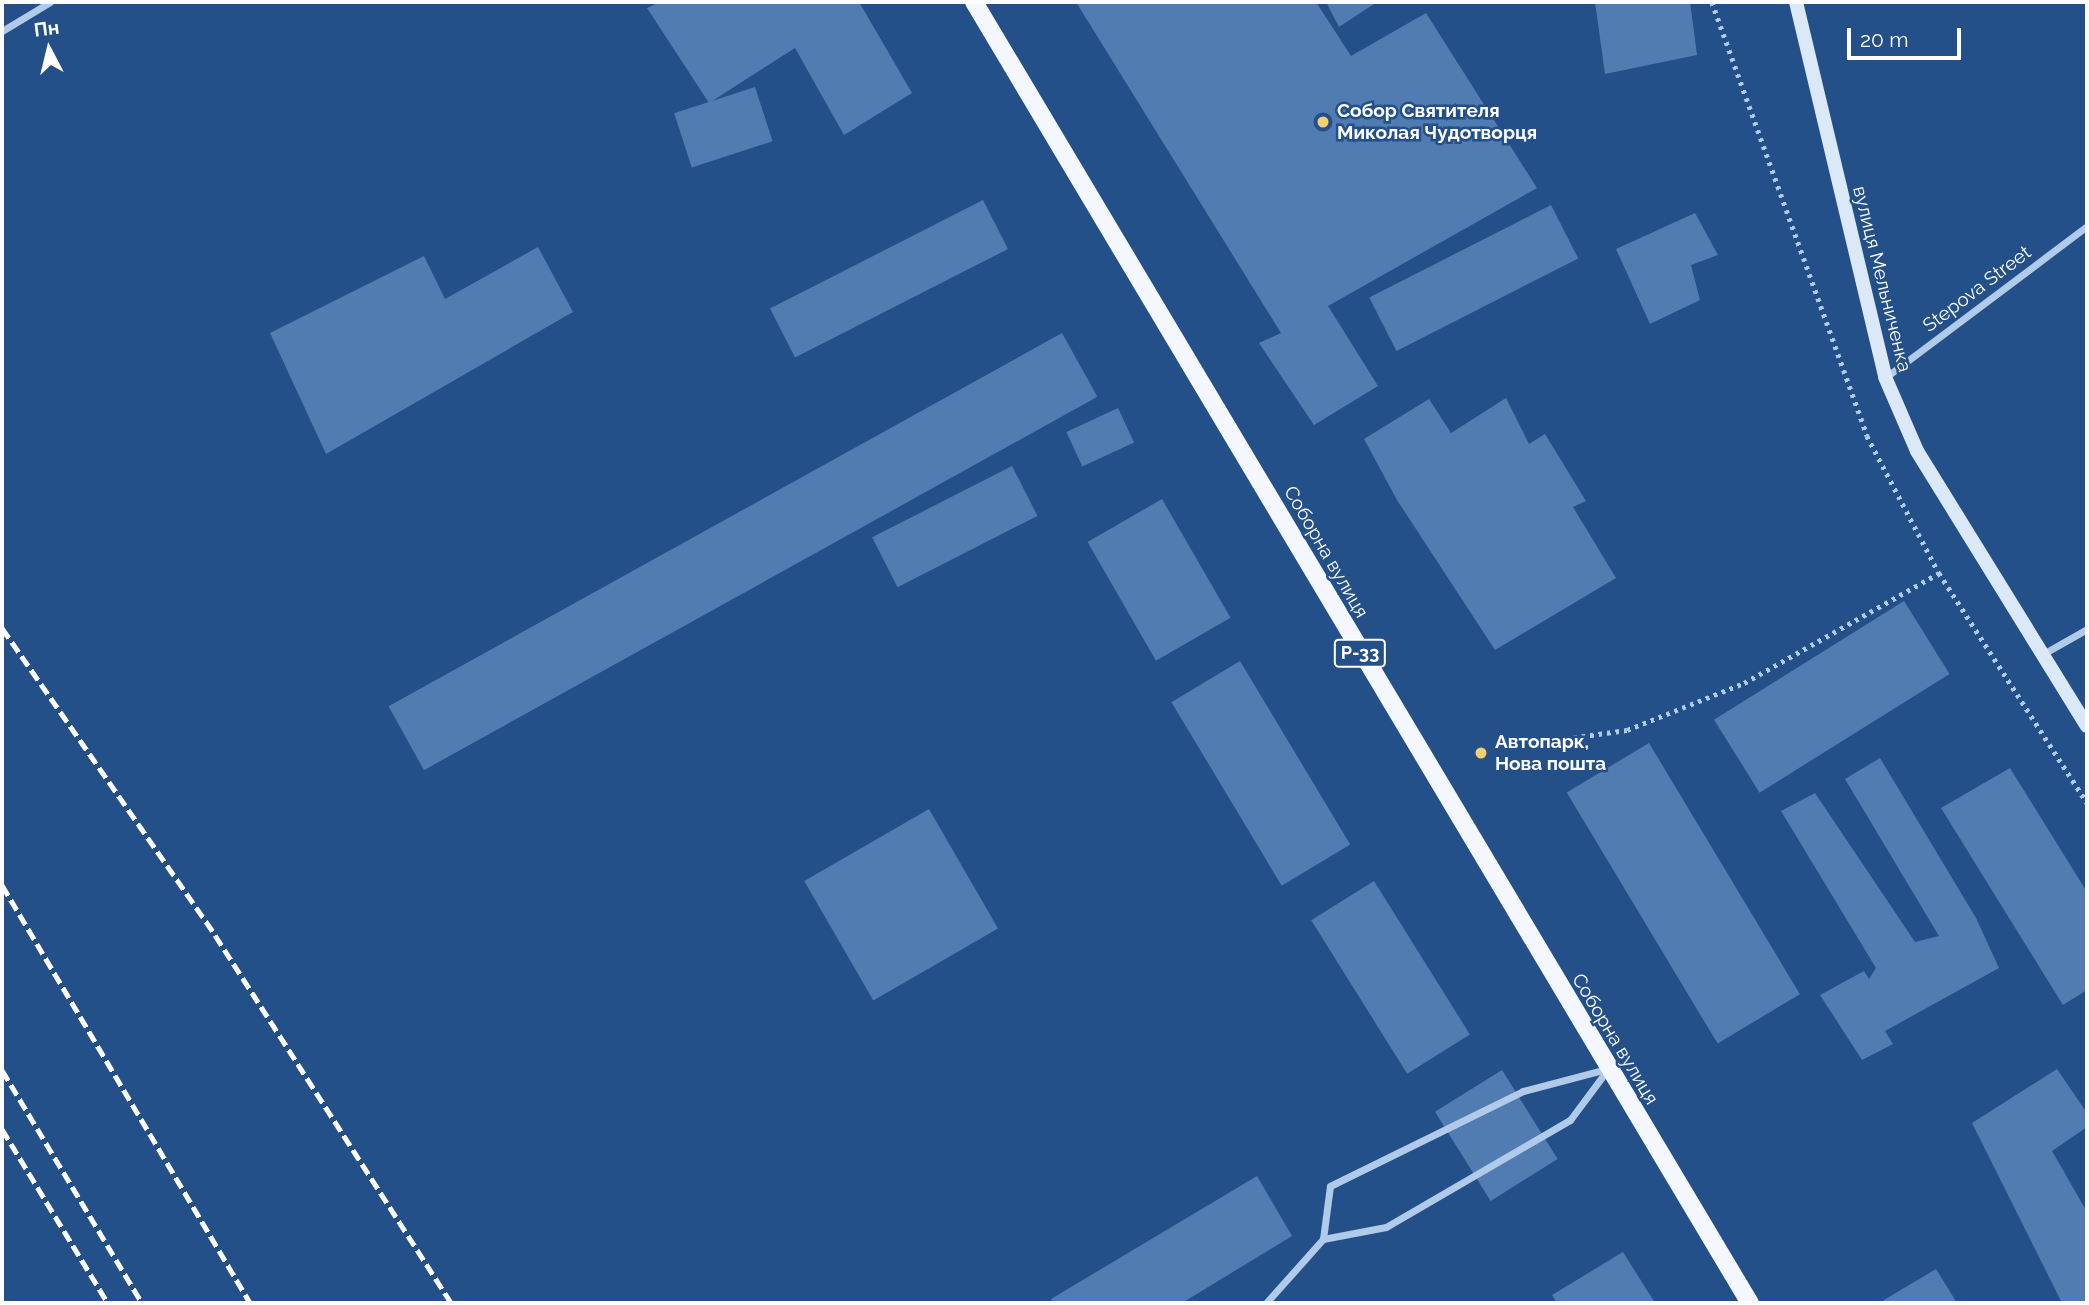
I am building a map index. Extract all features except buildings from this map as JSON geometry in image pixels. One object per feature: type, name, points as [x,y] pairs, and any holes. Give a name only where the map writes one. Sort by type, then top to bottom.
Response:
[{"type":"main road","name":"Соборна вулиця","points":[[974,2],[1749,1303]]},
{"type":"street","points":[[2,31],[50,2]]},
{"type":"street","name":"вулиця Мельниченка","points":[[1796,2],[1885,377],[1917,451],[2087,726]]},
{"type":"street","name":"Stepova Street","points":[[1885,377],[2087,226]]},
{"type":"street","points":[[2043,654],[2087,629]]},
{"type":"street","points":[[1266,1303],[1322,1239],[1330,1186],[1523,1091],[1608,1069]]},
{"type":"street","points":[[1322,1239],[1386,1227],[1570,1120],[1608,1069]]},
{"type":"path","points":[[1506,747],[1627,730],[1744,683],[1939,573]]},
{"type":"railway","points":[[2,628],[215,935],[451,1303]]},
{"type":"railway","points":[[2,885],[250,1303]]},
{"type":"railway","points":[[2,1070],[142,1303]]},
{"type":"railway","points":[[2,1129],[108,1303]]},
{"type":"place","name":"Собор Святителя Миколая Чудотворця","points":[[1323,122]]},
{"type":"place","name":"Автопарк, Нова пошта","points":[[1481,753]]}]
